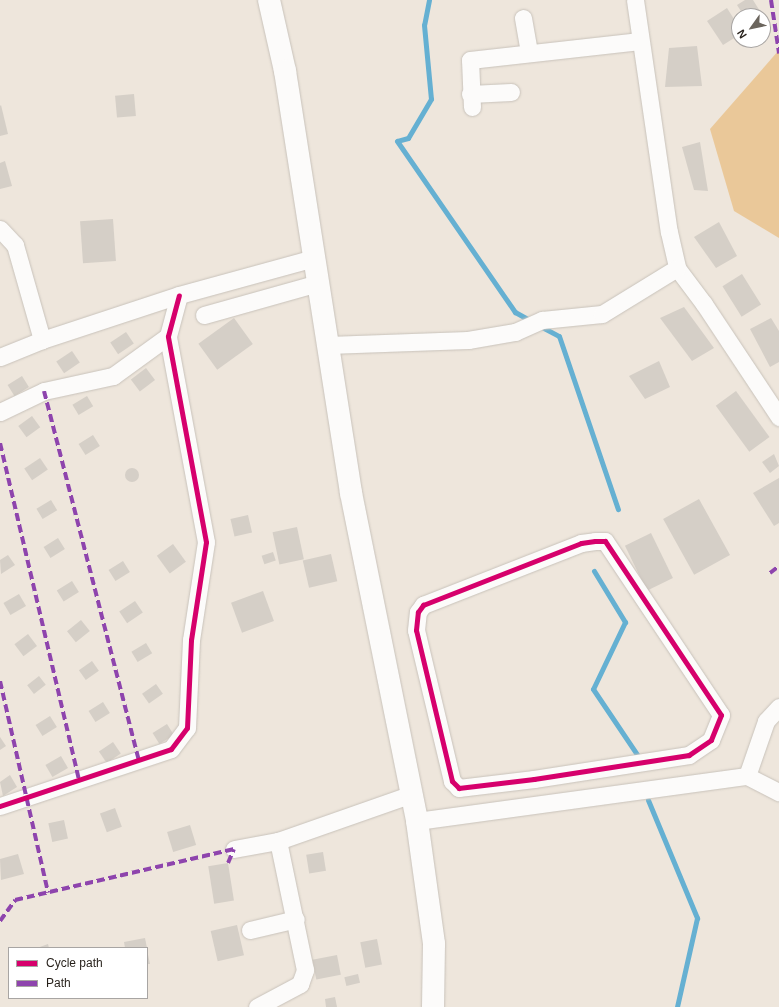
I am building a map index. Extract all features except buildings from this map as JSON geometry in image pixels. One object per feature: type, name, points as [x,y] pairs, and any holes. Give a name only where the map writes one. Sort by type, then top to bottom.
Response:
[{"type":"main road","points":[[269,0],[285,71],[351,493],[417,821],[434,944],[433,1007]]},
{"type":"street","points":[[635,0],[640,41],[677,268],[779,417]]},
{"type":"street","points":[[523,18],[529,52]]},
{"type":"street","points":[[511,92],[471,101],[470,60],[529,52],[640,41]]},
{"type":"street","points":[[0,229],[15,245],[42,340]]},
{"type":"street","points":[[0,357],[42,340],[179,295],[314,258]]},
{"type":"street","points":[[328,345],[468,340],[515,332],[535,323],[602,314],[677,268]]},
{"type":"street","points":[[204,315],[318,283]]},
{"type":"street","points":[[0,806],[172,749],[186,728],[191,640],[206,542],[168,336],[179,295]]},
{"type":"street","points":[[0,412],[44,391],[113,376],[168,336]]},
{"type":"street","points":[[605,541],[721,715],[711,740],[689,754],[534,780],[459,788],[455,786],[416,630],[418,612],[423,605],[581,543],[605,541]]},
{"type":"street","points":[[747,776],[766,721],[779,707]]},
{"type":"street","points":[[417,821],[747,776],[779,792]]},
{"type":"street","points":[[534,780],[538,804]]},
{"type":"street","points":[[234,849],[278,841],[412,794]]},
{"type":"street","points":[[257,1007],[300,984],[304,977],[304,959],[278,841]]},
{"type":"street","points":[[250,930],[296,919]]},
{"type":"shaded area","points":[[779,50],[779,238],[734,211],[710,129]]},
{"type":"waterway","points":[[429,0],[424,25],[431,99],[408,138],[397,141],[515,312],[531,321]]},
{"type":"waterway","points":[[540,326],[559,336],[618,509]]},
{"type":"waterway","points":[[594,571],[625,622],[593,689],[640,759]]},
{"type":"waterway","points":[[648,800],[697,918],[677,1007]]},
{"type":"marked path","points":[[771,0],[779,53]]},
{"type":"marked path","points":[[44,391],[139,760]]},
{"type":"marked path","points":[[0,443],[79,780]]},
{"type":"marked path","points":[[770,573],[779,566]]},
{"type":"marked path","points":[[0,681],[48,893]]},
{"type":"marked path","points":[[228,863],[234,849]]},
{"type":"marked path","points":[[0,921],[15,900],[234,849]]},
{"type":"cycle path","points":[[0,806],[171,749],[187,728],[191,640],[206,542],[168,336],[179,295]]},
{"type":"cycle path","points":[[595,541],[605,541],[721,715],[711,740],[689,755],[534,779],[459,788],[452,781],[416,630],[418,612],[423,605],[581,543],[595,541]]}]
